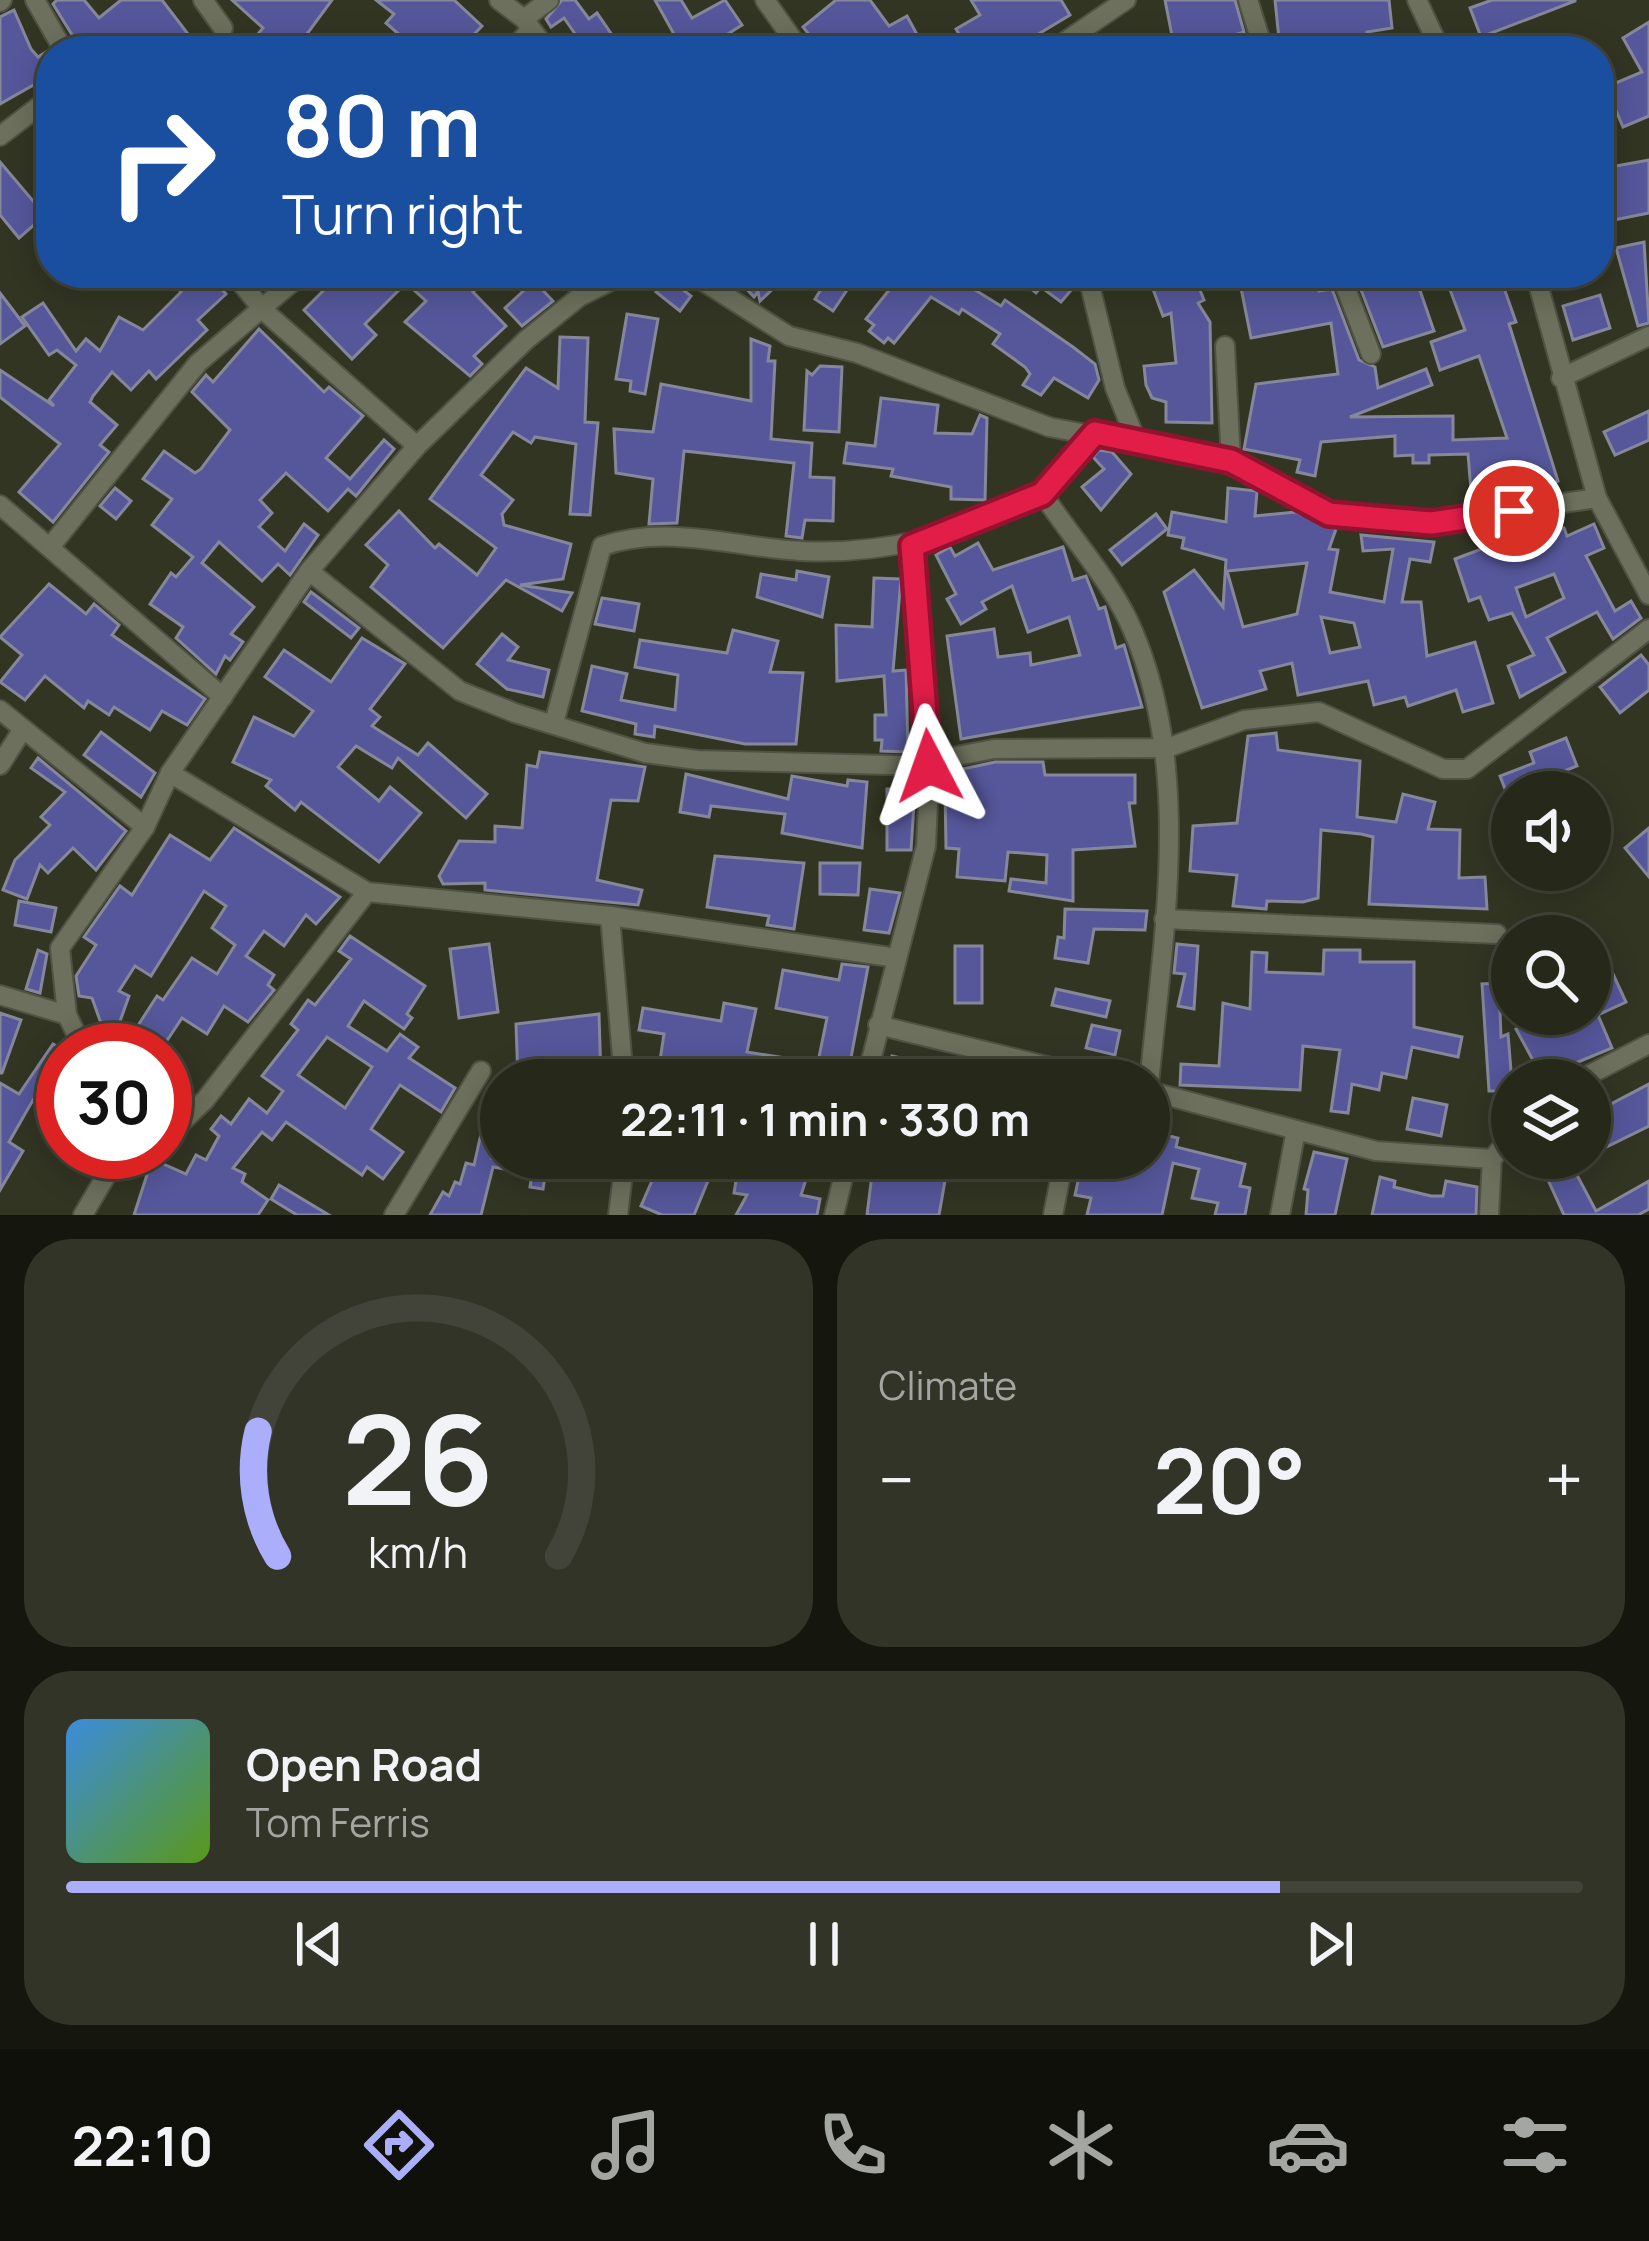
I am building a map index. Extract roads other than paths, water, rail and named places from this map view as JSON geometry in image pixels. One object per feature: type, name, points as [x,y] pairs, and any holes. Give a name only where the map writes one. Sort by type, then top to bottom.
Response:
[{"type":"street","points":[[35,0],[55,36]]},
{"type":"street","points":[[203,0],[223,28]]},
{"type":"street","points":[[499,0],[537,36]]},
{"type":"street","points":[[520,36],[549,0]]},
{"type":"street","points":[[765,0],[790,36]]},
{"type":"street","points":[[1075,36],[1126,0]]},
{"type":"street","points":[[1248,0],[1259,36]]},
{"type":"street","points":[[1417,0],[1434,36]]},
{"type":"street","points":[[0,136],[36,109]]},
{"type":"street","points":[[245,288],[263,310],[417,446]]},
{"type":"street","points":[[50,547],[198,363],[287,288]]},
{"type":"street","points":[[71,1023],[60,948],[145,827],[170,773],[309,571],[417,446],[526,340],[578,297],[596,288]]},
{"type":"street","points":[[714,288],[789,336],[857,353],[1049,427],[1231,461],[1329,514],[1431,523],[1597,498]]},
{"type":"street","points":[[1091,288],[1114,388],[1136,440]]},
{"type":"street","points":[[1346,288],[1371,354]]},
{"type":"street","points":[[1539,288],[1597,498],[1649,595]]},
{"type":"street","points":[[1561,378],[1649,336]]},
{"type":"street","points":[[1225,346],[1231,461]]},
{"type":"street","points":[[554,723],[602,546],[640,533],[738,540],[800,551],[912,546],[1042,494],[1095,433]]},
{"type":"street","points":[[1042,494],[1132,627],[1167,748],[1164,919],[1152,1059]]},
{"type":"street","points":[[0,505],[223,697]]},
{"type":"street","points":[[871,1059],[926,846],[930,764],[912,546]]},
{"type":"street","points":[[309,571],[460,691],[645,753],[697,760],[930,764],[994,749],[1167,748],[1244,720],[1319,712],[1443,769],[1467,769],[1649,629]]},
{"type":"street","points":[[0,710],[145,827]]},
{"type":"street","points":[[0,765],[23,729]]},
{"type":"street","points":[[170,773],[367,892],[610,916],[897,958]]},
{"type":"street","points":[[192,1112],[367,892]]},
{"type":"street","points":[[610,916],[622,1059]]},
{"type":"street","points":[[1164,919],[1491,934]]},
{"type":"street","points":[[0,995],[67,1016]]},
{"type":"street","points":[[878,1025],[1009,1059]]},
{"type":"street","points":[[1611,1064],[1649,1044]]},
{"type":"street","points":[[394,1215],[480,1074]]},
{"type":"street","points":[[1170,1093],[1376,1151],[1491,1159]]},
{"type":"street","points":[[1280,1215],[1295,1130]]},
{"type":"street","points":[[1489,1215],[1491,1178]]},
{"type":"street","points":[[83,1215],[104,1179]]},
{"type":"street","points":[[618,1215],[622,1179]]},
{"type":"street","points":[[834,1215],[843,1179]]},
{"type":"street","points":[[1053,1215],[1060,1179]]}]
